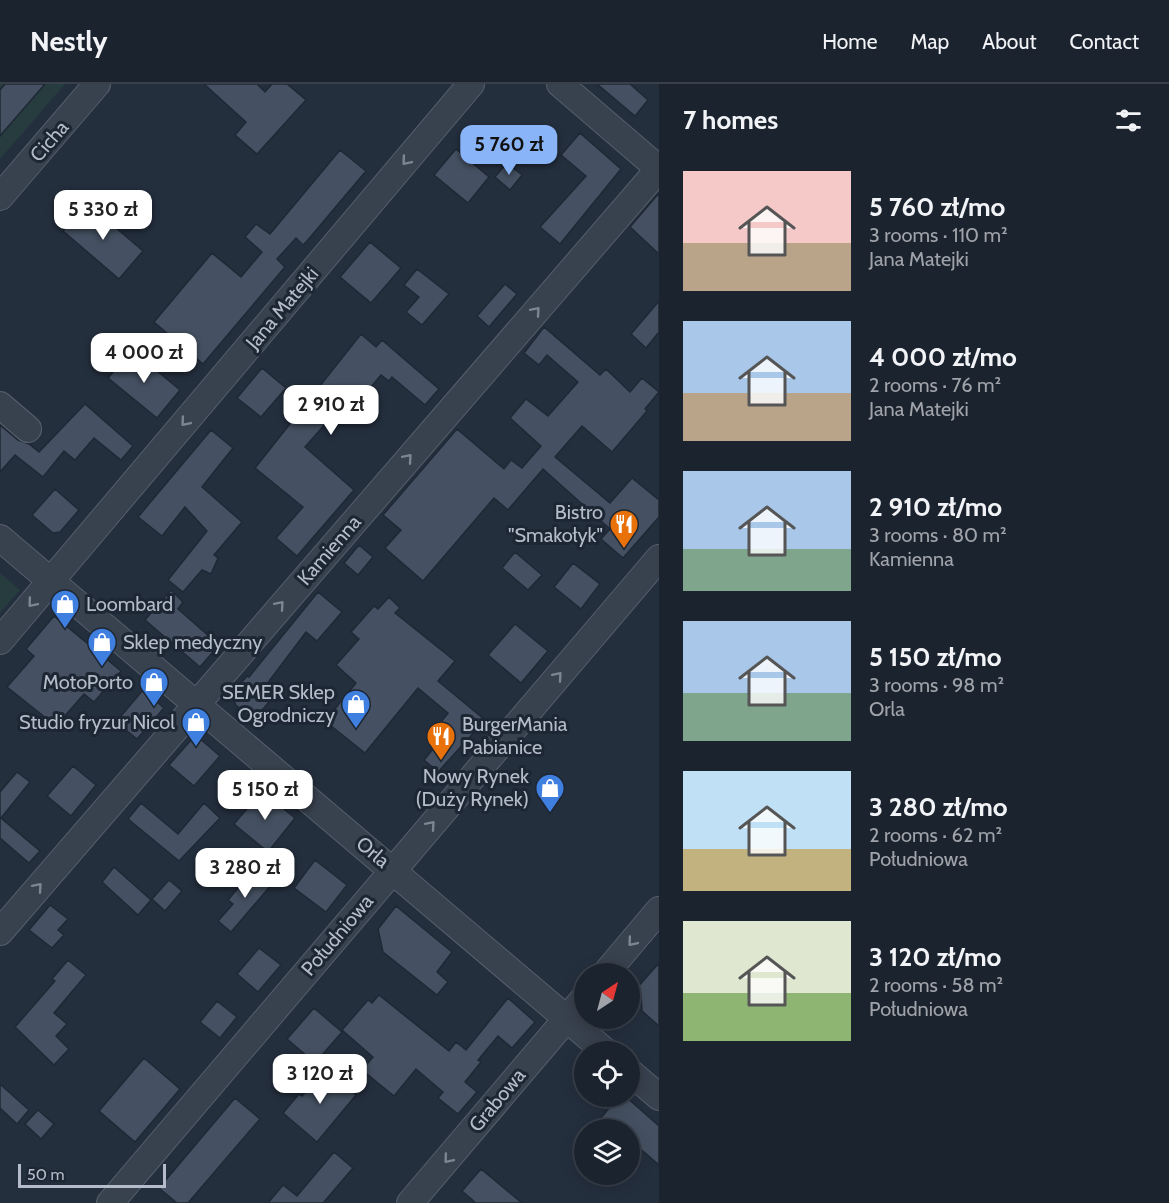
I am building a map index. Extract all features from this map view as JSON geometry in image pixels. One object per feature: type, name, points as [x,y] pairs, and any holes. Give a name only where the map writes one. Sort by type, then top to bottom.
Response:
[{"type":"street","name":"Cicha","points":[[0,197],[97,84]]},
{"type":"street","name":"Jana Matejki","points":[[0,641],[471,84]]},
{"type":"street","points":[[560,84],[659,169]]},
{"type":"street","name":"Kamienna","points":[[0,932],[659,169]]},
{"type":"street","points":[[0,405],[28,429]]},
{"type":"street","name":"Orla","points":[[0,538],[593,1041]]},
{"type":"street","name":"Południowa","points":[[110,1203],[659,558]]},
{"type":"street","points":[[614,963],[659,910]]},
{"type":"street","name":"Grabowa","points":[[410,1203],[574,1010]]},
{"type":"street","points":[[640,1081],[659,1097]]},
{"type":"green space","points":[[0,84],[65,84],[0,159]]},
{"type":"green space","points":[[0,573],[20,590],[0,613]]},
{"type":"building","points":[[5,84],[45,84],[0,136],[0,90]]},
{"type":"building","points":[[204,84],[257,84],[265,92],[272,84],[287,84],[306,100],[257,154],[235,135],[246,122]]},
{"type":"building","points":[[597,84],[630,84],[648,100],[635,116]]},
{"type":"building","points":[[580,133],[621,169],[560,244],[540,227],[586,176],[561,155]]},
{"type":"building","points":[[456,149],[489,177],[468,203],[434,175]]},
{"type":"building","points":[[340,150],[366,171],[303,245],[296,238],[277,259],[285,267],[203,364],[154,322],[212,253],[241,277],[262,252],[245,237],[256,224],[270,234]]},
{"type":"building","points":[[507,163],[522,175],[510,190],[495,177]]},
{"type":"building","points":[[659,193],[659,254],[630,227]]},
{"type":"building","points":[[87,203],[143,251],[119,279],[63,231]]},
{"type":"building","points":[[370,242],[401,268],[371,303],[340,277]]},
{"type":"building","points":[[417,269],[449,294],[422,325],[406,312],[419,297],[404,285]]},
{"type":"building","points":[[505,284],[517,294],[489,327],[477,316]]},
{"type":"building","points":[[659,301],[659,332],[646,348],[631,334]]},
{"type":"building","points":[[544,327],[600,375],[606,369],[630,392],[642,378],[659,392],[645,409],[647,411],[612,452],[582,426],[555,457],[610,503],[632,478],[659,500],[659,517],[623,558],[601,539],[610,529],[543,469],[508,510],[494,498],[423,581],[385,548],[401,530],[383,515],[457,429],[504,469],[511,460],[522,468],[541,446],[510,418],[526,399],[548,416],[578,382],[547,355],[539,365],[524,353]]},
{"type":"building","points":[[361,334],[376,347],[382,340],[439,389],[425,405],[392,377],[389,381],[381,375],[336,428],[328,421],[305,447],[354,490],[297,556],[276,538],[303,507],[255,468]]},
{"type":"building","points":[[132,350],[180,390],[157,418],[108,378]]},
{"type":"building","points":[[262,368],[286,388],[261,417],[237,398]]},
{"type":"building","points":[[85,404],[133,446],[121,460],[94,438],[75,460],[64,451],[43,477],[15,455],[0,472],[0,425],[18,440],[29,444],[39,452]]},
{"type":"building","points":[[211,430],[233,448],[202,487],[242,522],[214,555],[218,558],[211,574],[202,570],[183,592],[168,580],[207,531],[185,507],[162,536],[138,517]]},
{"type":"building","points":[[55,489],[79,510],[60,532],[53,533],[32,515]]},
{"type":"building","points":[[359,545],[373,557],[358,575],[344,563]]},
{"type":"building","points":[[515,552],[542,575],[528,590],[502,568]]},
{"type":"building","points":[[573,563],[600,584],[581,609],[554,587]]},
{"type":"building","points":[[171,590],[183,602],[178,609],[219,645],[200,667],[145,620]]},
{"type":"building","points":[[318,592],[342,612],[317,641],[306,632],[263,689],[273,697],[253,721],[236,705],[231,695],[247,676],[249,677]]},
{"type":"building","points":[[389,597],[400,608],[395,613],[455,661],[438,681],[485,720],[438,772],[424,760],[437,744],[429,737],[448,713],[418,688],[365,753],[325,721],[356,683],[336,665],[359,639],[351,632],[374,606],[378,609]]},
{"type":"building","points":[[54,616],[121,671],[94,702],[84,694],[56,726],[7,687],[34,656],[26,649]]},
{"type":"building","points":[[515,624],[548,651],[521,683],[488,655]]},
{"type":"building","points":[[143,690],[164,708],[137,739],[116,722]]},
{"type":"building","points":[[199,738],[220,756],[194,786],[169,765],[192,739]]},
{"type":"building","points":[[73,766],[96,785],[71,816],[47,796]]},
{"type":"building","points":[[17,772],[30,782],[1,818],[40,851],[29,863],[0,838],[0,792]]},
{"type":"building","points":[[262,791],[295,818],[268,852],[234,824]]},
{"type":"building","points":[[141,803],[178,834],[204,803],[220,818],[179,861],[128,819]]},
{"type":"building","points":[[315,860],[347,885],[326,912],[294,888]]},
{"type":"building","points":[[114,867],[151,900],[138,915],[102,882]]},
{"type":"building","points":[[254,869],[272,884],[231,932],[218,921],[233,904],[228,900]]},
{"type":"building","points":[[169,880],[182,891],[165,911],[152,899]]},
{"type":"building","points":[[50,905],[68,919],[58,930],[64,935],[52,948],[29,930]]},
{"type":"building","points":[[396,906],[452,952],[437,972],[448,982],[437,995],[383,952],[378,929]]},
{"type":"building","points":[[259,948],[281,965],[258,992],[237,974]]},
{"type":"building","points":[[68,960],[86,975],[54,1013],[67,1024],[56,1036],[69,1049],[54,1065],[15,1027],[55,981],[52,979]]},
{"type":"building","points":[[659,963],[659,1026],[642,1011],[640,984]]},
{"type":"building","points":[[379,995],[449,1051],[456,1042],[466,1050],[508,998],[535,1022],[512,1048],[498,1036],[478,1060],[481,1062],[465,1082],[477,1092],[458,1114],[438,1098],[443,1092],[416,1069],[394,1096],[362,1070],[373,1057],[342,1030],[368,1000],[372,1003]]},
{"type":"building","points":[[217,1001],[237,1017],[220,1038],[200,1022]]},
{"type":"building","points":[[314,1008],[342,1032],[315,1063],[287,1039]]},
{"type":"building","points":[[144,1058],[180,1089],[135,1142],[99,1111]]},
{"type":"building","points":[[326,1069],[356,1095],[317,1142],[283,1113],[299,1094],[302,1096]]},
{"type":"building","points":[[0,1084],[29,1110],[17,1124],[0,1108]]},
{"type":"building","points":[[235,1098],[260,1119],[188,1203],[177,1203],[159,1188]]},
{"type":"building","points":[[610,1107],[637,1107],[659,1126],[659,1165],[640,1149],[640,1119],[600,1119]]},
{"type":"building","points":[[38,1110],[54,1124],[41,1139],[25,1124]]},
{"type":"building","points":[[334,1152],[353,1168],[323,1203],[268,1203],[283,1185],[297,1196]]},
{"type":"building","points":[[481,1169],[522,1203],[476,1203],[462,1191]]},
{"type":"place","name":"Bistro \"Smakołyk\"","points":[[624,550]]},
{"type":"place","name":"Loombard","points":[[65,630]]},
{"type":"place","name":"Sklep medyczny","points":[[102,668]]},
{"type":"place","name":"MotoPorto","points":[[154,708]]},
{"type":"place","name":"SEMER Sklep Ogrodniczy","points":[[356,730]]},
{"type":"place","name":"Studio fryzur Nicol","points":[[196,748]]},
{"type":"place","name":"BurgerMania Pabianice","points":[[441,762]]},
{"type":"place","name":"Nowy Rynek (Duży Rynek)","points":[[550,814]]}]
